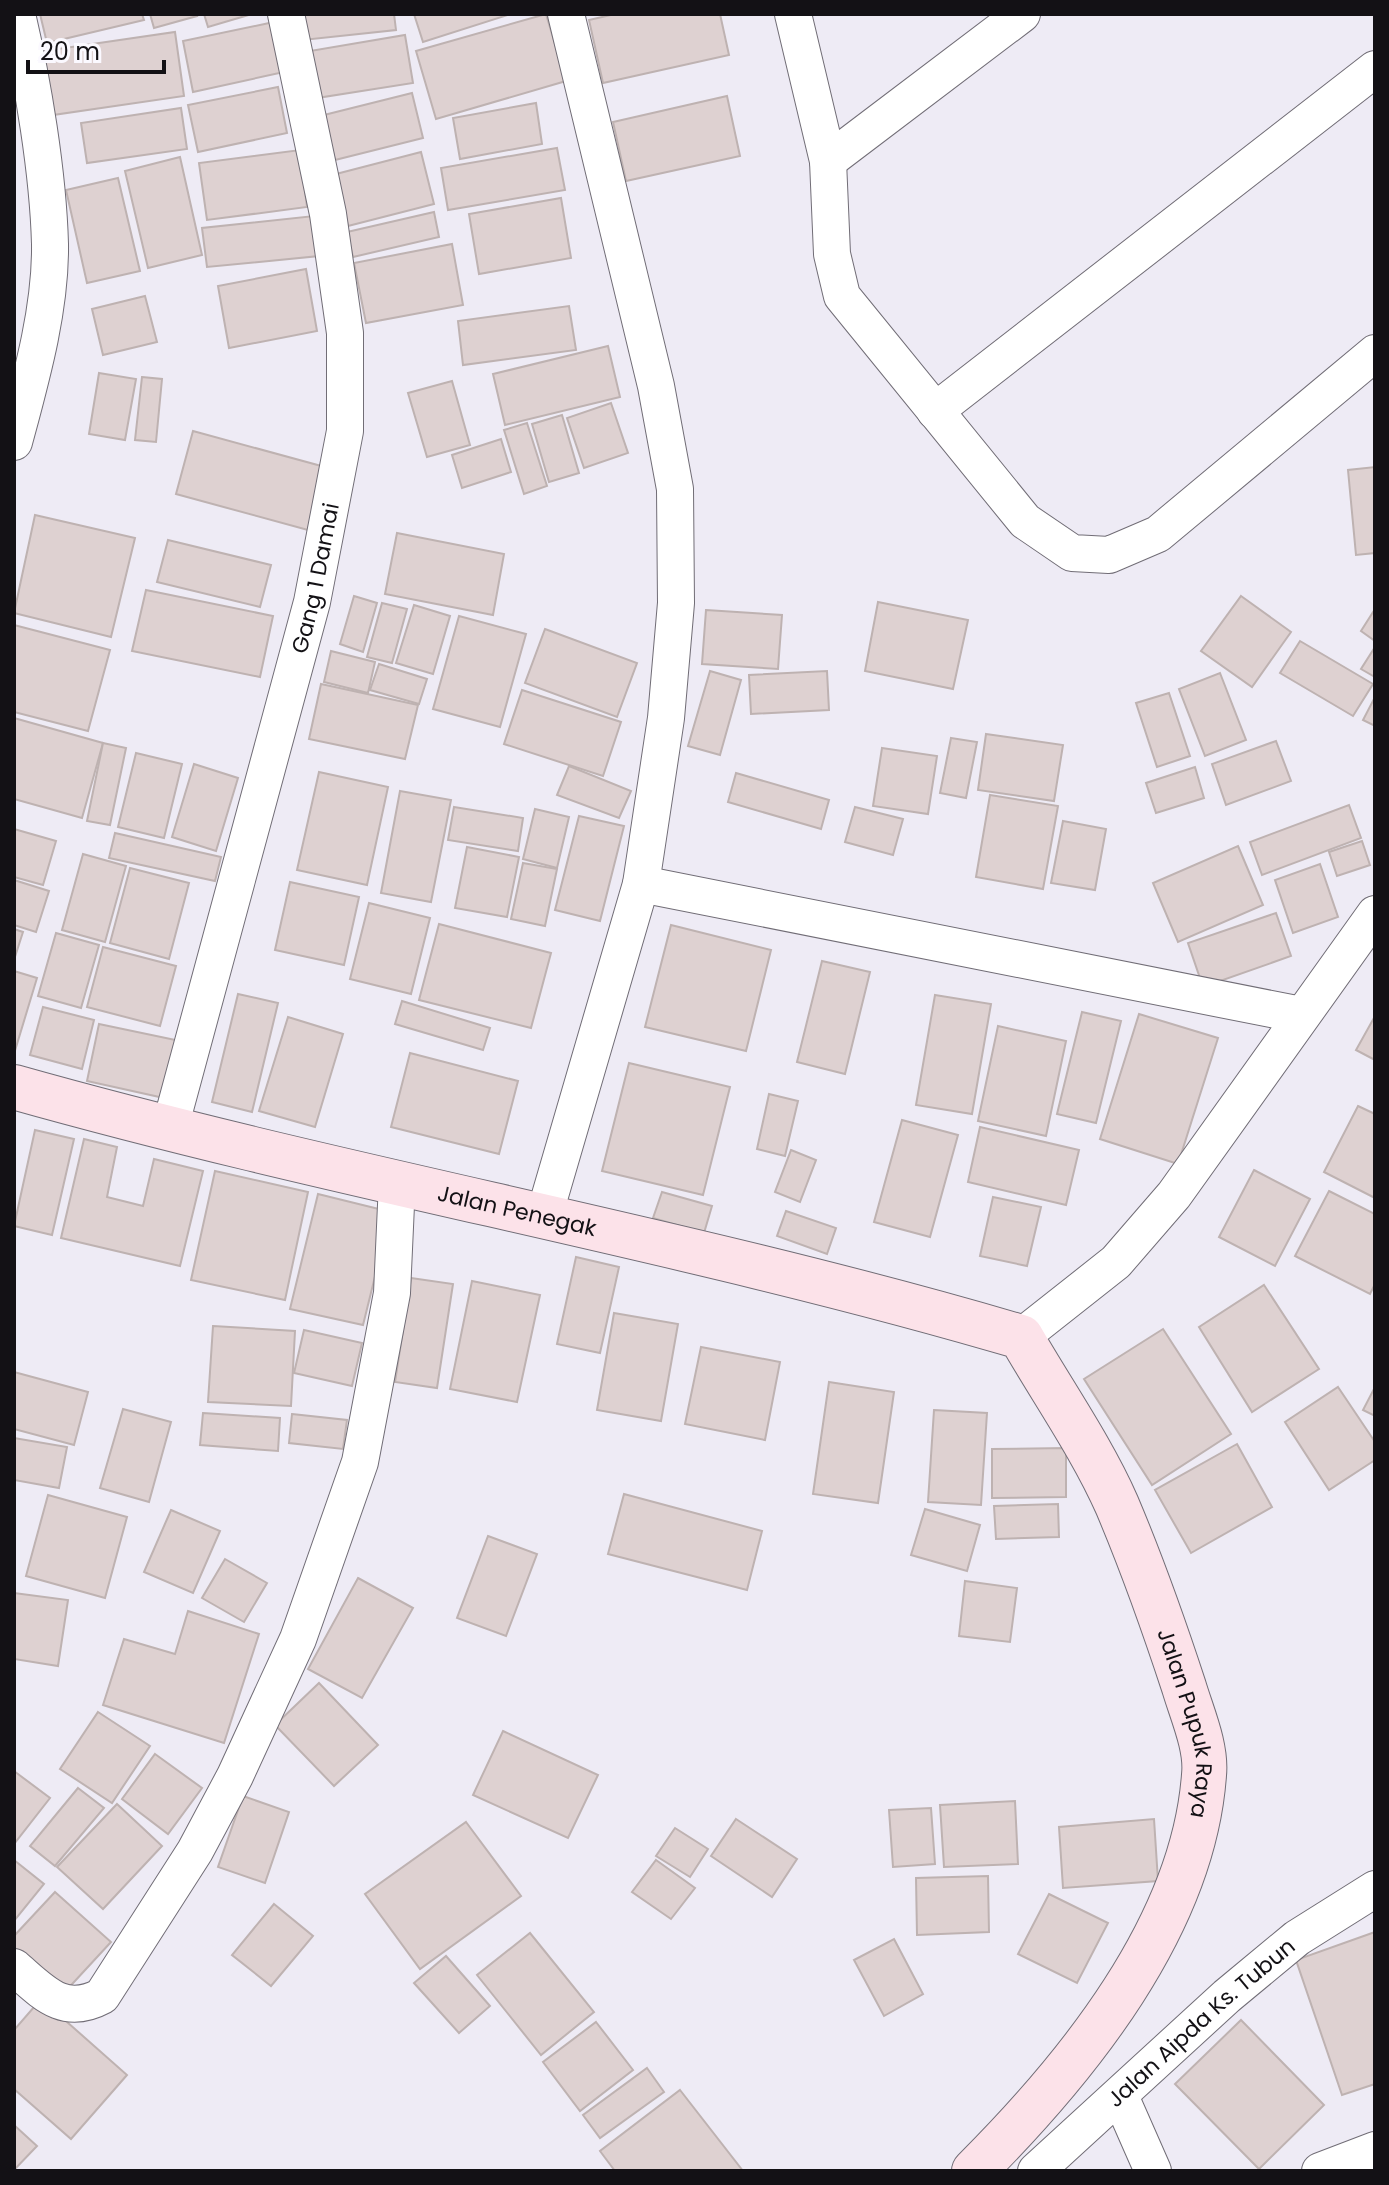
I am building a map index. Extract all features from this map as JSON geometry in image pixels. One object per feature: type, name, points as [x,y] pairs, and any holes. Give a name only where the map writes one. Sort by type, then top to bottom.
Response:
[{"type":"street","points":[[14,442],[45,306],[50,244],[28,59],[17,14]]},
{"type":"street","name":"Gang 1 Damai","points":[[169,1131],[312,602],[345,431],[345,333],[328,214],[286,14]]},
{"type":"street","points":[[544,1216],[641,884],[666,718],[675,618],[675,489],[656,386],[566,14]]},
{"type":"street","points":[[793,14],[828,161],[832,254],[842,296],[1025,521],[1072,553],[1109,555],[1158,534],[1375,353]]},
{"type":"street","points":[[828,161],[1022,14]]},
{"type":"street","points":[[935,411],[1375,69]]},
{"type":"street","points":[[641,884],[1301,1015]]},
{"type":"street","points":[[1021,1337],[1126,1251],[1174,1195],[1375,914]]},
{"type":"street","name":"Jalan Penegak","points":[[14,1087],[169,1131],[544,1216],[1021,1337]]},
{"type":"street","points":[[14,1967],[56,2003],[88,2004],[102,1996],[195,1851],[235,1776],[298,1639],[360,1462],[392,1293],[397,1183]]},
{"type":"street","name":"Jalan Pupuk Raya","points":[[974,2171],[1053,2084],[1117,2001],[1173,1907],[1192,1842],[1205,1773],[1197,1729],[1178,1670],[1116,1503],[1021,1337]]},
{"type":"street","name":"Jalan Aipda Ks. Tubun","points":[[1036,2171],[1227,1996],[1297,1938],[1375,1889]]},
{"type":"street","points":[[1120,2096],[1153,2171]]},
{"type":"street","points":[[1320,2171],[1375,2150]]},
{"type":"building","points":[[40,14],[142,14],[144,20],[47,43]]},
{"type":"building","points":[[150,14],[196,14],[197,16],[154,28]]},
{"type":"building","points":[[204,14],[252,14],[208,27]]},
{"type":"building","points":[[301,14],[394,14],[396,30],[303,40]]},
{"type":"building","points":[[414,14],[511,14],[423,42]]},
{"type":"building","points":[[546,14],[566,81],[436,119],[416,51]]},
{"type":"building","points":[[615,14],[720,14],[729,55],[603,83],[589,20]]},
{"type":"building","points":[[274,22],[284,72],[193,92],[183,41]]},
{"type":"building","points":[[175,32],[184,96],[46,116],[37,52]]},
{"type":"building","points":[[405,35],[413,83],[317,98],[310,51]]},
{"type":"building","points":[[278,87],[287,133],[198,152],[188,105]]},
{"type":"building","points":[[412,93],[423,138],[335,160],[324,115]]},
{"type":"building","points":[[727,96],[740,156],[626,181],[613,122]]},
{"type":"building","points":[[536,103],[542,144],[460,159],[453,118]]},
{"type":"building","points":[[181,108],[187,149],[87,163],[81,123]]},
{"type":"building","points":[[557,148],[565,190],[448,210],[441,168]]},
{"type":"building","points":[[300,150],[307,207],[207,220],[199,163]]},
{"type":"building","points":[[421,152],[434,204],[348,226],[336,174]]},
{"type":"building","points":[[180,157],[202,255],[148,268],[125,171]]},
{"type":"building","points":[[118,178],[140,271],[87,283],[66,190]]},
{"type":"building","points":[[561,198],[571,258],[479,274],[469,214]]},
{"type":"building","points":[[434,212],[439,237],[353,257],[347,232]]},
{"type":"building","points":[[314,216],[319,256],[207,267],[202,228]]},
{"type":"building","points":[[452,244],[463,305],[366,323],[354,263]]},
{"type":"building","points":[[306,269],[317,331],[229,348],[218,286]]},
{"type":"building","points":[[145,296],[157,342],[103,355],[92,309]]},
{"type":"building","points":[[569,306],[576,350],[463,365],[458,321]]},
{"type":"building","points":[[608,346],[620,397],[505,425],[493,374]]},
{"type":"building","points":[[99,373],[136,379],[125,440],[89,434]]},
{"type":"building","points":[[142,377],[162,379],[156,442],[135,440]]},
{"type":"building","points":[[452,381],[470,445],[427,457],[408,393]]},
{"type":"building","points":[[611,403],[628,453],[584,468],[567,418]]},
{"type":"building","points":[[562,415],[579,473],[549,482],[532,424]]},
{"type":"building","points":[[527,423],[547,486],[524,494],[504,430]]},
{"type":"building","points":[[193,431],[325,467],[308,530],[176,494]]},
{"type":"building","points":[[501,439],[511,472],[462,488],[452,455]]},
{"type":"building","points":[[1375,467],[1375,553],[1356,555],[1348,470]]},
{"type":"building","points":[[35,515],[135,538],[111,637],[14,613]]},
{"type":"building","points":[[397,533],[504,554],[493,615],[385,594]]},
{"type":"building","points":[[168,540],[271,565],[260,607],[157,582]]},
{"type":"building","points":[[146,590],[273,616],[260,677],[132,651]]},
{"type":"building","points":[[354,596],[377,603],[363,652],[340,644]]},
{"type":"building","points":[[1241,596],[1291,632],[1252,687],[1201,651]]},
{"type":"building","points":[[878,602],[968,620],[953,689],[865,671]]},
{"type":"building","points":[[382,603],[407,609],[392,663],[367,657]]},
{"type":"building","points":[[414,605],[450,616],[433,674],[396,663]]},
{"type":"building","points":[[1375,609],[1375,641],[1361,631]]},
{"type":"building","points":[[706,610],[782,615],[778,669],[702,664]]},
{"type":"building","points":[[459,616],[526,634],[500,727],[433,709]]},
{"type":"building","points":[[14,625],[110,650],[88,731],[14,712]]},
{"type":"building","points":[[545,629],[637,663],[617,717],[525,683]]},
{"type":"building","points":[[1300,641],[1373,684],[1353,716],[1280,673]]},
{"type":"building","points":[[1375,647],[1375,677],[1361,669]]},
{"type":"building","points":[[331,651],[375,662],[368,693],[324,682]]},
{"type":"building","points":[[379,664],[427,679],[419,704],[370,690]]},
{"type":"building","points":[[710,671],[741,680],[720,755],[688,746]]},
{"type":"building","points":[[827,671],[829,710],[751,714],[749,675]]},
{"type":"building","points":[[1220,673],[1246,740],[1205,756],[1179,689]]},
{"type":"building","points":[[321,684],[418,705],[405,759],[309,739]]},
{"type":"building","points":[[522,690],[621,722],[603,776],[504,744]]},
{"type":"building","points":[[1169,693],[1190,756],[1157,767],[1136,703]]},
{"type":"building","points":[[1375,697],[1375,726],[1363,720]]},
{"type":"building","points":[[14,718],[103,743],[82,818],[14,799]]},
{"type":"building","points":[[986,734],[1063,745],[1054,801],[978,790]]},
{"type":"building","points":[[951,738],[977,742],[966,798],[940,793]]},
{"type":"building","points":[[1276,741],[1291,781],[1226,805],[1212,764]]},
{"type":"building","points":[[103,743],[126,748],[110,825],[87,821]]},
{"type":"building","points":[[882,748],[937,756],[928,814],[873,806]]},
{"type":"building","points":[[136,753],[182,764],[164,838],[118,827]]},
{"type":"building","points":[[194,764],[238,778],[216,851],[172,837]]},
{"type":"building","points":[[569,766],[631,791],[619,818],[557,795]]},
{"type":"building","points":[[1195,767],[1204,798],[1156,813],[1146,783]]},
{"type":"building","points":[[319,772],[388,787],[367,885],[297,870]]},
{"type":"building","points":[[736,773],[829,800],[821,829],[728,802]]},
{"type":"building","points":[[400,791],[451,800],[431,902],[381,893]]},
{"type":"building","points":[[990,795],[1058,806],[1043,889],[976,877]]},
{"type":"building","points":[[1349,805],[1361,838],[1262,875],[1250,842]]},
{"type":"building","points":[[454,807],[523,818],[518,851],[448,840]]},
{"type":"building","points":[[855,807],[903,819],[893,855],[845,842]]},
{"type":"building","points":[[535,809],[569,817],[557,868],[523,859]]},
{"type":"building","points":[[579,816],[624,826],[600,921],[555,910]]},
{"type":"building","points":[[1063,821],[1106,829],[1095,890],[1051,883]]},
{"type":"building","points":[[14,829],[56,841],[43,885],[14,877]]},
{"type":"building","points":[[115,833],[221,857],[215,881],[109,858]]},
{"type":"building","points":[[1362,841],[1370,865],[1337,876],[1329,852]]},
{"type":"building","points":[[1238,846],[1263,905],[1178,942],[1153,883]]},
{"type":"building","points":[[467,847],[519,857],[507,917],[455,908]]},
{"type":"building","points":[[83,854],[126,866],[105,942],[62,930]]},
{"type":"building","points":[[523,863],[557,869],[545,926],[511,919]]},
{"type":"building","points":[[1320,864],[1338,917],[1293,933],[1275,880]]},
{"type":"building","points":[[130,868],[189,883],[169,959],[110,943]]},
{"type":"building","points":[[14,880],[49,891],[36,932],[14,925]]},
{"type":"building","points":[[290,882],[359,897],[344,965],[275,950]]},
{"type":"building","points":[[369,903],[430,918],[411,994],[350,979]]},
{"type":"building","points":[[1276,913],[1291,956],[1203,987],[1188,943]]},
{"type":"building","points":[[439,924],[551,953],[531,1028],[419,1000]]},
{"type":"building","points":[[671,925],[771,950],[746,1051],[645,1027]]},
{"type":"building","points":[[14,929],[23,932],[14,960]]},
{"type":"building","points":[[56,933],[99,945],[81,1008],[38,996]]},
{"type":"building","points":[[103,947],[176,966],[160,1026],[87,1007]]},
{"type":"building","points":[[822,961],[870,972],[845,1074],[797,1062]]},
{"type":"building","points":[[14,971],[37,978],[14,1054]]},
{"type":"building","points":[[238,994],[278,1003],[252,1112],[212,1102]]},
{"type":"building","points":[[935,995],[991,1004],[972,1114],[916,1105]]},
{"type":"building","points":[[402,1001],[490,1028],[483,1050],[395,1024]]},
{"type":"building","points":[[43,1007],[94,1020],[82,1069],[30,1055]]},
{"type":"building","points":[[1082,1012],[1121,1021],[1096,1123],[1057,1114]]},
{"type":"building","points":[[1139,1014],[1218,1038],[1178,1164],[1100,1139]]},
{"type":"building","points":[[1375,1016],[1375,1060],[1356,1050]]},
{"type":"building","points":[[288,1017],[343,1034],[315,1127],[259,1111]]},
{"type":"building","points":[[99,1024],[185,1042],[173,1100],[87,1081]]},
{"type":"building","points":[[998,1026],[1066,1041],[1046,1136],[978,1121]]},
{"type":"building","points":[[410,1053],[518,1081],[499,1154],[391,1127]]},
{"type":"building","points":[[629,1063],[730,1087],[703,1195],[602,1171]]},
{"type":"building","points":[[769,1094],[798,1101],[785,1156],[757,1149]]},
{"type":"building","points":[[1358,1106],[1375,1114],[1375,1198],[1324,1172]]},
{"type":"building","points":[[902,1120],[958,1135],[930,1237],[874,1222]]},
{"type":"building","points":[[980,1127],[1079,1150],[1066,1205],[968,1182]]},
{"type":"building","points":[[35,1130],[74,1139],[52,1235],[14,1226]]},
{"type":"building","points":[[84,1139],[117,1147],[107,1197],[143,1206],[154,1159],[203,1171],[180,1266],[61,1238]]},
{"type":"building","points":[[791,1150],[816,1160],[800,1202],[775,1192]]},
{"type":"building","points":[[1254,1170],[1310,1199],[1275,1266],[1219,1237]]},
{"type":"building","points":[[215,1171],[308,1192],[285,1300],[191,1280]]},
{"type":"building","points":[[1329,1191],[1375,1214],[1375,1284],[1370,1294],[1295,1256]]},
{"type":"building","points":[[662,1192],[712,1206],[704,1233],[653,1218]]},
{"type":"building","points":[[318,1194],[391,1212],[363,1325],[290,1309]]},
{"type":"building","points":[[993,1197],[1041,1207],[1027,1266],[980,1256]]},
{"type":"building","points":[[786,1211],[836,1228],[827,1254],[777,1236]]},
{"type":"building","points":[[576,1257],[619,1267],[600,1353],[557,1344]]},
{"type":"building","points":[[411,1278],[453,1284],[437,1388],[395,1382]]},
{"type":"building","points":[[472,1281],[540,1295],[517,1402],[450,1389]]},
{"type":"building","points":[[1264,1285],[1319,1369],[1252,1412],[1199,1327]]},
{"type":"building","points":[[614,1313],[678,1324],[661,1421],[597,1410]]},
{"type":"building","points":[[213,1326],[295,1331],[291,1406],[208,1402]]},
{"type":"building","points":[[1163,1329],[1231,1434],[1152,1485],[1084,1379]]},
{"type":"building","points":[[304,1330],[362,1343],[352,1386],[294,1373]]},
{"type":"building","points":[[701,1347],[780,1362],[765,1440],[685,1424]]},
{"type":"building","points":[[14,1372],[88,1392],[74,1445],[14,1429]]},
{"type":"building","points":[[829,1382],[894,1392],[878,1503],[813,1494]]},
{"type":"building","points":[[1338,1387],[1375,1442],[1375,1460],[1329,1490],[1285,1422]]},
{"type":"building","points":[[1375,1387],[1375,1416],[1363,1410]]},
{"type":"building","points":[[123,1409],[171,1422],[149,1502],[100,1488]]},
{"type":"building","points":[[934,1410],[987,1413],[981,1505],[928,1502]]},
{"type":"building","points":[[203,1413],[280,1418],[278,1451],[200,1445]]},
{"type":"building","points":[[292,1414],[347,1420],[343,1449],[289,1443]]},
{"type":"building","points":[[14,1438],[67,1447],[59,1488],[14,1480]]},
{"type":"building","points":[[1237,1444],[1272,1507],[1191,1553],[1155,1490]]},
{"type":"building","points":[[1066,1448],[1066,1497],[992,1498],[992,1449]]},
{"type":"building","points":[[624,1494],[762,1531],[747,1590],[608,1554]]},
{"type":"building","points":[[48,1495],[127,1517],[105,1598],[26,1576]]},
{"type":"building","points":[[1058,1504],[1059,1537],[996,1539],[994,1506]]},
{"type":"building","points":[[925,1509],[980,1525],[967,1571],[911,1555]]},
{"type":"building","points":[[171,1510],[220,1531],[193,1593],[144,1572]]},
{"type":"building","points":[[488,1536],[537,1554],[506,1636],[457,1618]]},
{"type":"building","points":[[225,1559],[267,1583],[244,1622],[202,1598]]},
{"type":"building","points":[[358,1578],[413,1608],[362,1698],[308,1669]]},
{"type":"building","points":[[965,1581],[1017,1588],[1010,1642],[959,1636]]},
{"type":"building","points":[[14,1593],[68,1600],[58,1666],[14,1659]]},
{"type":"building","points":[[188,1611],[259,1634],[224,1743],[103,1705],[124,1639],[175,1654]]},
{"type":"building","points":[[319,1683],[378,1745],[334,1786],[275,1725]]},
{"type":"building","points":[[98,1712],[150,1746],[112,1803],[60,1769]]},
{"type":"building","points":[[503,1731],[598,1775],[568,1838],[473,1795]]},
{"type":"building","points":[[155,1754],[202,1788],[168,1834],[122,1799]]},
{"type":"building","points":[[14,1771],[50,1798],[14,1844]]},
{"type":"building","points":[[78,1788],[104,1808],[55,1866],[30,1846]]},
{"type":"building","points":[[243,1796],[289,1812],[265,1883],[218,1867]]},
{"type":"building","points":[[1015,1801],[1018,1864],[944,1867],[940,1805]]},
{"type":"building","points":[[117,1804],[162,1846],[103,1909],[57,1867]]},
{"type":"building","points":[[931,1808],[935,1864],[893,1867],[889,1810]]},
{"type":"building","points":[[736,1819],[797,1859],[772,1897],[711,1856]]},
{"type":"building","points":[[1154,1819],[1158,1881],[1063,1888],[1059,1827]]},
{"type":"building","points":[[466,1822],[521,1896],[420,1969],[365,1894]]},
{"type":"building","points":[[675,1828],[708,1849],[690,1877],[656,1856]]},
{"type":"building","points":[[14,1860],[44,1884],[14,1921]]},
{"type":"building","points":[[656,1860],[695,1888],[671,1919],[632,1892]]},
{"type":"building","points":[[988,1876],[989,1932],[917,1935],[916,1878]]},
{"type":"building","points":[[55,1892],[111,1942],[62,1995],[14,1951],[14,1936]]},
{"type":"building","points":[[1049,1894],[1108,1923],[1077,1983],[1018,1954]]},
{"type":"building","points":[[274,1904],[313,1936],[271,1986],[232,1955]]},
{"type":"building","points":[[1375,1932],[1375,2084],[1342,2095],[1296,1960]]},
{"type":"building","points":[[530,1933],[594,2012],[541,2055],[477,1975]]},
{"type":"building","points":[[894,1939],[923,1994],[884,2016],[854,1960]]},
{"type":"building","points":[[446,1956],[490,2006],[459,2033],[414,1983]]},
{"type":"building","points":[[41,1999],[127,2075],[71,2139],[14,2089],[14,2030]]},
{"type":"building","points":[[1241,2020],[1324,2105],[1259,2169],[1175,2084]]},
{"type":"building","points":[[596,2022],[633,2070],[580,2111],[543,2062]]},
{"type":"building","points":[[647,2068],[664,2092],[600,2138],[583,2115]]},
{"type":"building","points":[[680,2090],[743,2171],[615,2171],[600,2151]]},
{"type":"building","points":[[14,2125],[37,2146],[14,2170]]}]
